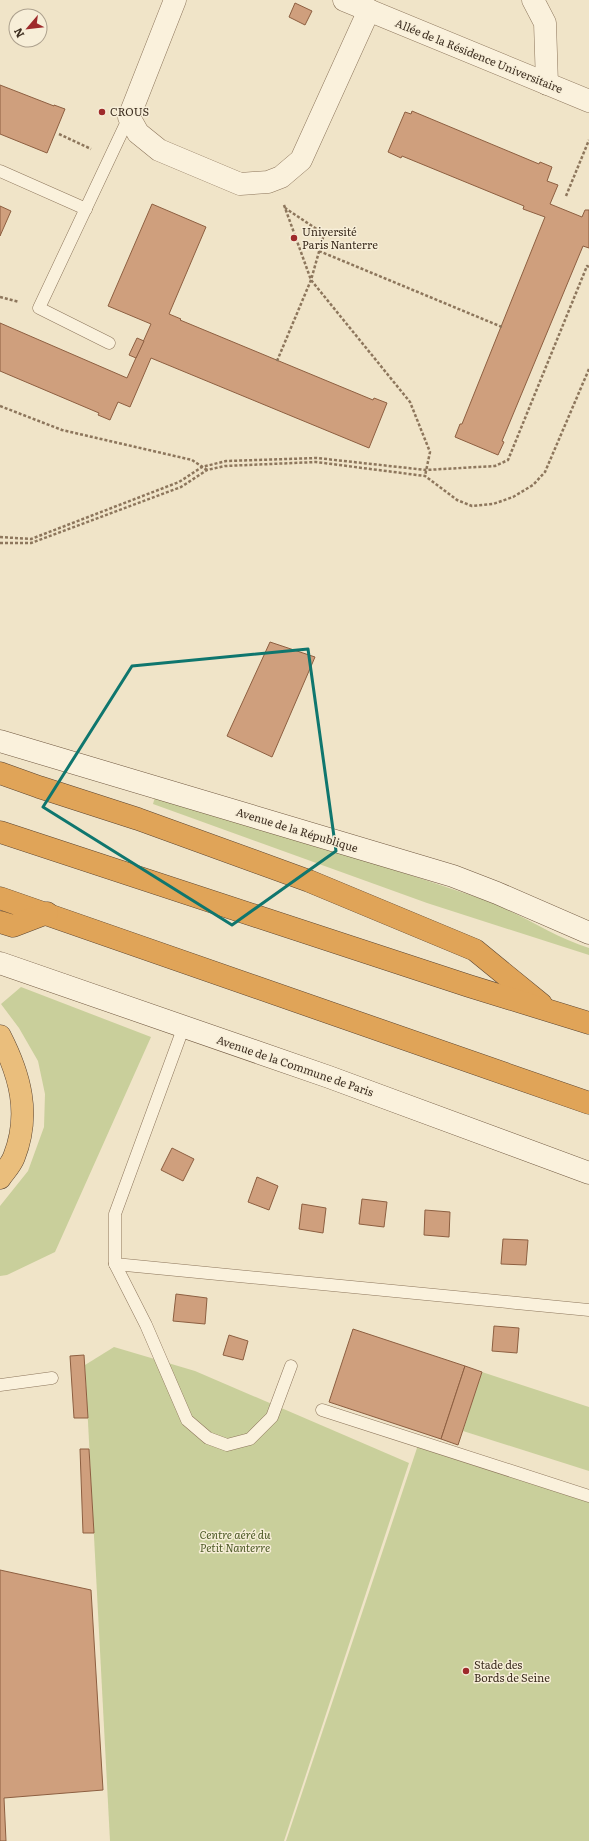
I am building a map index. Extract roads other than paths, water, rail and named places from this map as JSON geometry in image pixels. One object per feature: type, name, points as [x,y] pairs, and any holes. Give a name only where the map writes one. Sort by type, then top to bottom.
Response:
[{"type":"highway","points":[[0,773],[138,819],[309,881],[475,950],[550,1011]]},
{"type":"highway","points":[[0,832],[469,986],[589,1023]]},
{"type":"highway","points":[[0,898],[47,913],[589,1103]]},
{"type":"highway","points":[[0,922],[13,926],[47,913]]},
{"type":"highway","points":[[0,1036],[11,1057],[20,1083],[22,1108],[20,1134],[14,1158],[0,1178]]},
{"type":"main road","points":[[175,0],[129,116],[138,133],[159,150],[240,184],[268,182],[281,178],[301,160],[369,10]]},
{"type":"main road","name":"Allée de la Résidence Universitaire","points":[[344,0],[589,101]]},
{"type":"main road","points":[[533,0],[545,23],[547,84]]},
{"type":"main road","name":"Avenue de la République","points":[[0,741],[453,876],[497,893],[589,933]]},
{"type":"main road","name":"Avenue de la Commune de Paris","points":[[0,963],[329,1077],[589,1173]]},
{"type":"lane","points":[[109,343],[39,308],[129,116]]},
{"type":"lane","points":[[0,171],[86,209]]},
{"type":"lane","points":[[184,1026],[115,1214],[115,1264],[146,1325],[188,1420],[208,1438],[227,1445],[250,1439],[272,1417],[291,1366]]},
{"type":"lane","points":[[115,1264],[589,1310]]},
{"type":"lane","points":[[0,1385],[52,1378]]},
{"type":"lane","points":[[322,1410],[589,1496]]},
{"type":"place","name":"CROUS","points":[[102,112]]},
{"type":"place","name":"Université Paris Nanterre","points":[[294,238]]},
{"type":"place","name":"Stade des Bords de Seine","points":[[466,1671]]},
{"type":"park label","name":"Centre aéré du Petit Nanterre","points":[[235,1541]]}]
